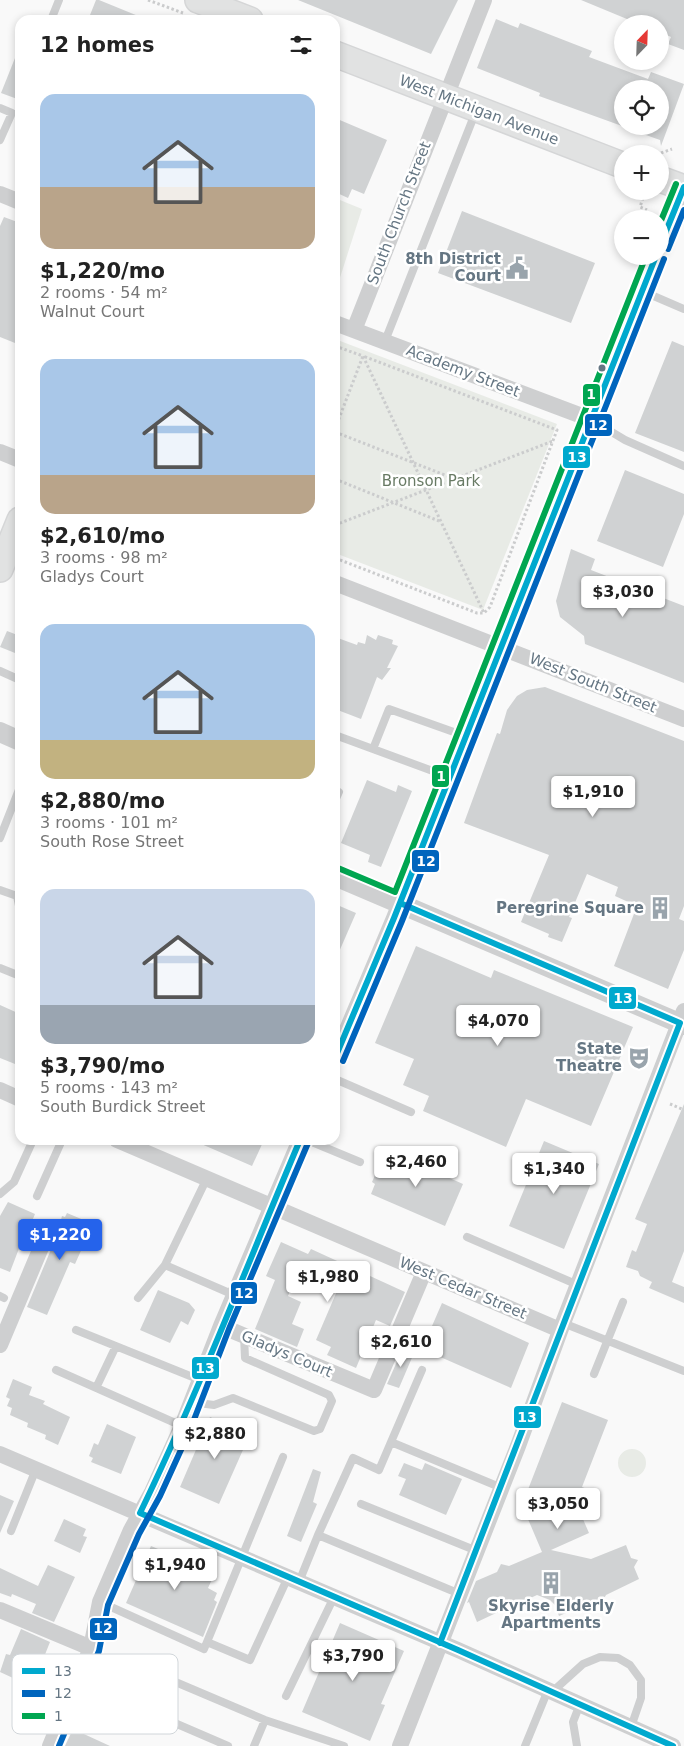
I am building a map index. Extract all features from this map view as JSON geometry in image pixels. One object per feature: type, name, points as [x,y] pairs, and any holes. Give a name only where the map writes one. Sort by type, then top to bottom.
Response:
[{"type":"main road","points":[[210,9],[232,15]]},
{"type":"main road","name":"West Michigan Avenue","points":[[340,56],[614,162]]},
{"type":"main road","points":[[669,182],[684,188]]},
{"type":"main road","points":[[0,569],[15,532]]},
{"type":"street","name":"South Church Street","points":[[354,330],[484,0]]},
{"type":"street","points":[[669,224],[684,188]]},
{"type":"street","points":[[0,194],[15,200]]},
{"type":"street","points":[[340,1046],[400,903],[652,265]]},
{"type":"street","name":"Academy Street","points":[[340,325],[590,419]]},
{"type":"street","points":[[0,452],[15,458]]},
{"type":"street","name":"West South Street","points":[[340,585],[684,719]]},
{"type":"street","points":[[0,732],[15,739]]},
{"type":"street","points":[[340,878],[683,1020],[578,1285],[502,1488],[400,1746]]},
{"type":"street","points":[[0,1090],[15,1097]]},
{"type":"street","name":"West Cedar Street","points":[[132,1145],[424,1272],[562,1327]]},
{"type":"street","points":[[89,1654],[100,1602],[182,1426],[221,1326],[298,1145]]},
{"type":"street","points":[[0,1345],[48,1231]]},
{"type":"street","name":"Gladys Court","points":[[221,1326],[374,1390],[424,1272]]},
{"type":"street","points":[[0,1454],[334,1596],[673,1746]]},
{"type":"street","points":[[0,1610],[91,1648]]},
{"type":"street","points":[[50,1746],[55,1734]]},
{"type":"lane","points":[[53,15],[59,0]]},
{"type":"lane","points":[[0,108],[12,113],[0,140]]},
{"type":"lane","points":[[384,342],[477,109]]},
{"type":"lane","points":[[642,291],[684,309]]},
{"type":"lane","points":[[590,419],[625,440],[684,466]]},
{"type":"lane","points":[[0,671],[15,678]]},
{"type":"lane","points":[[373,749],[389,709],[465,736]]},
{"type":"lane","points":[[340,737],[449,777]]},
{"type":"lane","points":[[0,838],[15,800]]},
{"type":"lane","points":[[0,890],[15,892]]},
{"type":"lane","points":[[0,968],[15,974]]},
{"type":"lane","points":[[340,1081],[411,1112]]},
{"type":"lane","points":[[0,1194],[14,1182],[31,1145]]},
{"type":"lane","points":[[38,1196],[60,1145]]},
{"type":"lane","points":[[319,1145],[360,1162]]},
{"type":"lane","points":[[138,1298],[165,1265],[207,1178]]},
{"type":"lane","points":[[467,1238],[578,1285]]},
{"type":"lane","points":[[165,1265],[234,1295]]},
{"type":"lane","points":[[594,1374],[623,1302]]},
{"type":"lane","points":[[562,1327],[608,1340],[684,1371]]},
{"type":"lane","points":[[76,1330],[200,1380]]},
{"type":"lane","points":[[191,1402],[214,1405],[232,1398],[314,1431],[320,1429],[332,1401],[329,1395],[245,1358],[244,1336]]},
{"type":"lane","points":[[96,1388],[116,1346]]},
{"type":"lane","points":[[56,1370],[182,1426]]},
{"type":"lane","points":[[207,1642],[250,1660],[318,1535],[353,1458],[379,1470],[422,1370]]},
{"type":"lane","points":[[391,1442],[502,1488]]},
{"type":"lane","points":[[100,1602],[204,1648],[283,1457]]},
{"type":"lane","points":[[11,1531],[36,1469]]},
{"type":"lane","points":[[361,1504],[477,1551]]},
{"type":"lane","points":[[318,1535],[460,1594]]},
{"type":"lane","points":[[286,1696],[334,1596]]},
{"type":"lane","points":[[525,1746],[550,1691],[584,1664],[600,1657],[618,1658],[630,1665],[642,1680],[641,1698],[631,1727]]},
{"type":"lane","points":[[178,1683],[265,1720],[344,1746]]},
{"type":"lane","points":[[577,1746],[573,1722],[580,1704]]},
{"type":"lane","points":[[254,1746],[265,1720]]},
{"type":"lane","points":[[178,1724],[228,1746]]},
{"type":"path","points":[[148,0],[210,9]]},
{"type":"path","points":[[643,200],[640,207],[647,210]]},
{"type":"path","points":[[340,348],[557,430],[490,607],[484,613],[477,614],[340,560]]},
{"type":"path","points":[[340,418],[363,356]]},
{"type":"path","points":[[363,356],[484,613]]},
{"type":"path","points":[[340,433],[455,479]]},
{"type":"path","points":[[340,523],[553,440]]},
{"type":"path","points":[[340,481],[440,521]]},
{"type":"path","points":[[670,1104],[684,1110]]},
{"type":"green space","points":[[340,200],[362,209],[340,278]]},
{"type":"green space","name":"Bronson Park","points":[[340,341],[557,424],[483,610],[340,555]]},
{"type":"green space","points":[[632,1449],[642,1453],[646,1463],[642,1473],[632,1477],[622,1473],[618,1463],[622,1453]]},
{"type":"building","points":[[96,0],[99,0],[136,15],[90,15]]},
{"type":"building","points":[[298,0],[458,0],[431,54],[340,17],[340,15],[335,15]]},
{"type":"building","points":[[581,0],[684,0],[684,50],[669,44],[671,37],[669,36],[669,15],[617,15]]},
{"type":"building","points":[[496,19],[518,28],[520,23],[592,51],[589,57],[614,66],[614,70],[624,70],[648,79],[651,72],[684,84],[669,124],[669,80],[614,80],[614,123],[539,96],[540,93],[477,68]]},
{"type":"building","points":[[15,58],[15,98],[1,93]]},
{"type":"building","points":[[340,120],[387,140],[364,194],[352,189],[348,198],[340,194]]},
{"type":"building","points":[[646,135],[665,135],[661,145],[660,140]]},
{"type":"building","name":"8th District Court","points":[[462,211],[595,263],[571,323],[438,273]]},
{"type":"building","points":[[4,217],[15,221],[15,343],[0,337],[0,226]]},
{"type":"building","points":[[672,341],[684,346],[684,452],[635,433]]},
{"type":"building","points":[[625,470],[684,494],[684,514],[663,567],[597,541]]},
{"type":"building","points":[[571,549],[595,559],[591,570],[684,606],[684,683],[585,644],[584,636],[560,617],[556,601]]},
{"type":"building","points":[[7,631],[15,634],[15,653],[0,647]]},
{"type":"building","points":[[367,635],[376,640],[378,635],[393,640],[392,644],[398,646],[387,668],[391,668],[382,680],[377,677],[361,719],[340,711],[340,639],[357,645],[358,642],[365,644]]},
{"type":"building","points":[[545,687],[684,741],[684,906],[679,919],[684,921],[684,950],[668,989],[614,966],[637,906],[615,896],[618,887],[587,874],[569,917],[572,918],[562,942],[548,937],[549,934],[521,922],[549,855],[464,823],[497,733],[500,734],[507,710],[517,696],[527,690]]},
{"type":"building","points":[[367,780],[396,792],[398,785],[412,791],[381,867],[368,862],[370,855],[341,843]]},
{"type":"building","points":[[340,906],[356,913],[340,950]]},
{"type":"building","points":[[416,946],[491,978],[494,970],[633,1027],[591,1126],[526,1099],[506,1147],[423,1111],[429,1096],[403,1085],[414,1059],[375,1043]]},
{"type":"building","points":[[0,1005],[15,1012],[15,1064],[0,1058]]},
{"type":"building","points":[[684,1104],[684,1251],[672,1282],[684,1287],[684,1303],[649,1288],[652,1282],[640,1276],[638,1271],[626,1267],[632,1250],[636,1252],[647,1224],[635,1219]]},
{"type":"building","points":[[544,1141],[599,1164],[564,1249],[509,1226]]},
{"type":"building","points":[[204,1145],[262,1145],[252,1166]]},
{"type":"building","points":[[386,1150],[463,1184],[445,1226],[371,1194],[375,1184],[372,1182]]},
{"type":"building","points":[[8,1202],[35,1214],[30,1226],[28,1225],[10,1272],[0,1268],[0,1216]]},
{"type":"building","points":[[67,1213],[93,1224],[75,1264],[70,1262],[47,1315],[27,1307],[57,1235],[62,1216],[65,1217]]},
{"type":"building","points":[[281,1242],[308,1254],[311,1249],[405,1292],[390,1326],[376,1320],[356,1368],[327,1355],[331,1347],[316,1340],[337,1291],[297,1274],[288,1296],[301,1302],[292,1324],[304,1329],[297,1347],[255,1329],[275,1280],[266,1276]]},
{"type":"building","points":[[158,1290],[189,1303],[195,1310],[188,1325],[181,1321],[170,1343],[140,1330]]},
{"type":"building","points":[[442,1303],[529,1343],[511,1388],[422,1349]]},
{"type":"building","points":[[403,1348],[414,1353],[399,1388],[387,1384]]},
{"type":"building","points":[[13,1379],[32,1387],[29,1395],[45,1401],[43,1404],[70,1417],[58,1445],[45,1439],[46,1435],[27,1427],[28,1423],[10,1415],[12,1408],[7,1406],[10,1399],[6,1397]]},
{"type":"building","points":[[562,1402],[608,1420],[582,1487],[598,1493],[576,1503],[589,1533],[551,1550],[591,1559],[626,1545],[631,1558],[638,1560],[634,1567],[639,1579],[606,1595],[602,1602],[594,1601],[559,1616],[555,1605],[550,1600],[537,1595],[524,1601],[520,1609],[511,1606],[477,1622],[469,1602],[467,1603],[476,1581],[497,1572],[501,1564],[509,1566],[542,1552],[522,1505]]},
{"type":"building","points":[[210,1417],[250,1434],[219,1504],[180,1487]]},
{"type":"building","points":[[107,1424],[136,1437],[121,1474],[91,1462],[93,1458],[89,1456],[94,1443],[98,1445]]},
{"type":"building","points":[[404,1463],[422,1470],[425,1463],[462,1479],[446,1515],[399,1495],[406,1479],[398,1476]]},
{"type":"building","points":[[313,1469],[321,1472],[313,1502],[317,1504],[301,1542],[287,1536]]},
{"type":"building","points":[[0,1495],[14,1501],[0,1533]]},
{"type":"building","points":[[64,1519],[86,1529],[83,1536],[87,1537],[80,1553],[54,1541]]},
{"type":"building","points":[[151,1546],[215,1573],[208,1588],[217,1593],[214,1600],[217,1602],[203,1637],[126,1603]]},
{"type":"building","points":[[48,1565],[75,1577],[54,1622],[32,1613],[36,1604],[12,1594],[11,1597],[0,1593],[0,1568],[38,1586]]},
{"type":"building","points":[[340,1623],[404,1651],[381,1704],[385,1705],[370,1741],[302,1712]]},
{"type":"building","points":[[21,1629],[50,1642],[45,1654],[12,1654],[12,1678],[0,1672],[6,1654],[10,1655]]},
{"type":"building","points":[[71,1734],[84,1734],[110,1746],[65,1746]]},
{"type":"transit line","name":"1","points":[[665,210],[676,184]]},
{"type":"transit line","name":"13","points":[[669,224],[684,187]]},
{"type":"transit line","name":"12","points":[[669,247],[684,210]]},
{"type":"transit line","name":"1","points":[[340,869],[395,892],[642,265]]},
{"type":"transit line","name":"13","points":[[340,1046],[394,918],[652,265]]},
{"type":"transit line","name":"12","points":[[343,1061],[402,921],[662,265]]},
{"type":"transit line","name":"13","points":[[400,903],[680,1023],[440,1643]]},
{"type":"transit line","name":"13","points":[[298,1145],[203,1374],[140,1513],[458,1650],[673,1746]]},
{"type":"transit line","name":"12","points":[[98,1654],[108,1605],[139,1534],[160,1496],[190,1430],[229,1329],[307,1145]]},
{"type":"transit line","name":"12","points":[[59,1746],[64,1734]]},
{"type":"place","name":"8th District Court","points":[[517,268]]},
{"type":"place","name":"Peregrine Square","points":[[660,908]]},
{"type":"place","name":"State Theatre","points":[[639,1058]]},
{"type":"place","name":"Skyrise Elderly Apartments","points":[[551,1583]]}]
